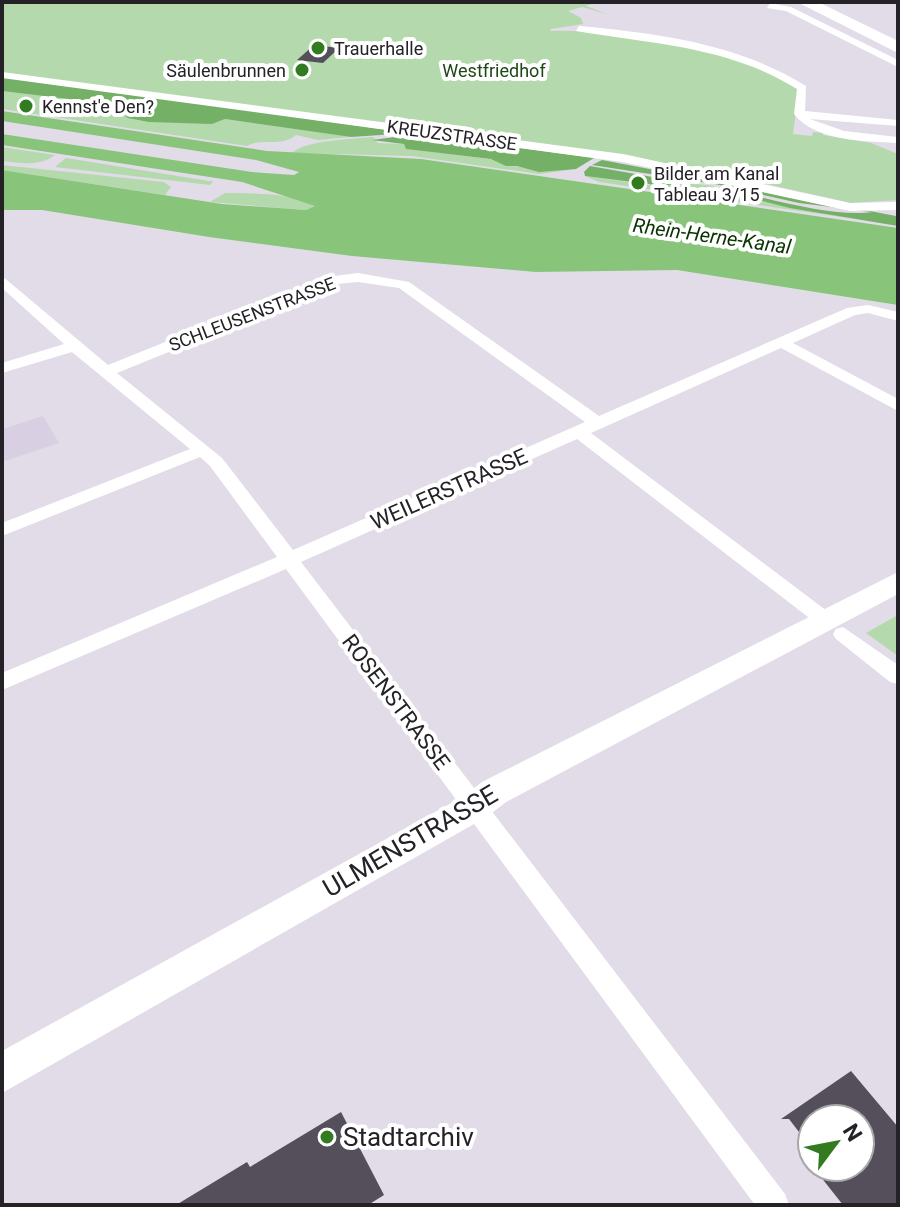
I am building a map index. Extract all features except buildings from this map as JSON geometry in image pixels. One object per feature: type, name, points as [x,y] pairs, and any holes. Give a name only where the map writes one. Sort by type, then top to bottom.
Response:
[{"type":"highway","points":[[805,2],[898,48]]},
{"type":"highway","points":[[836,2],[898,33]]},
{"type":"street","points":[[770,6],[788,9],[898,64]]},
{"type":"street","points":[[579,29],[641,36],[752,62],[802,88],[800,113],[809,124],[898,152]]},
{"type":"street","name":"KREUZSTRASSE","points":[[2,75],[623,158],[850,207],[898,206]]},
{"type":"street","points":[[800,113],[898,123]]},
{"type":"street","points":[[843,134],[898,140]]},
{"type":"street","name":"ROSENSTRASSE","points":[[2,280],[75,346],[203,450],[476,806],[774,1205]]},
{"type":"street","name":"SCHLEUSENSTRASSE","points":[[107,371],[332,280],[395,282],[404,285],[597,423]]},
{"type":"street","name":"WEILERSTRASSE","points":[[2,682],[856,310],[868,309],[898,317]]},
{"type":"street","points":[[781,342],[898,406]]},
{"type":"street","points":[[2,368],[75,346]]},
{"type":"street","points":[[579,432],[898,676]]},
{"type":"street","points":[[2,530],[203,450]]},
{"type":"street","name":"ULMENSTRASSE","points":[[2,1073],[476,806],[494,792],[834,627],[898,582]]},
{"type":"shaded area","points":[[2,76],[410,133],[351,137],[225,119],[212,124],[149,122],[128,118],[110,104],[2,91]]},
{"type":"shaded area","points":[[418,134],[594,158],[576,169],[539,172],[506,166],[491,159],[406,149],[404,144],[372,140]]},
{"type":"shaded area","points":[[602,160],[896,216],[898,226],[790,208],[725,192],[720,187],[818,209],[872,212],[799,203],[715,184],[592,165]]},
{"type":"shaded area","points":[[590,166],[681,182],[664,186],[585,176],[584,172]]},
{"type":"shaded area","points":[[43,416],[59,443],[2,462],[2,429]]},
{"type":"green space","name":"Westfriedhof","points":[[2,2],[597,2],[586,6],[607,14],[582,7],[568,11],[581,18],[583,24],[550,31],[596,32],[651,39],[730,56],[763,68],[799,88],[793,134],[812,136],[813,132],[823,133],[871,143],[898,154],[898,200],[851,203],[626,156],[2,74]]},
{"type":"green space","points":[[2,91],[110,104],[115,111],[212,124],[225,119],[351,137],[318,140],[296,135],[284,141],[247,146],[2,109]]},
{"type":"green space","points":[[373,137],[378,143],[404,144],[407,149],[498,160],[507,166],[576,169],[539,174],[412,156],[292,153],[308,145]]},
{"type":"green space","points":[[2,147],[55,155],[36,163],[2,161]]},
{"type":"green space","points":[[66,158],[213,181],[210,185],[55,167]]},
{"type":"green space","points":[[2,165],[164,182],[171,187],[165,195],[2,170]]},
{"type":"green space","points":[[585,176],[649,185],[681,182],[713,186],[759,201],[855,219],[599,182]]},
{"type":"green space","points":[[225,193],[285,196],[315,206],[306,210],[210,202]]},
{"type":"green space","points":[[898,615],[898,656],[866,633]]},
{"type":"water","name":"Rhein-Herne-Kanal","points":[[2,111],[267,151],[421,159],[898,228],[898,305],[677,270],[536,272],[352,256],[42,210],[2,210],[2,170],[222,204],[306,210],[315,206],[242,182],[2,145],[2,134],[252,172],[294,175],[299,172],[256,160],[2,121]]},
{"type":"place","name":"Trauerhalle","points":[[318,48]]},
{"type":"place","name":"Säulenbrunnen","points":[[302,70]]},
{"type":"place","name":"Kennst'e Den?","points":[[26,106]]},
{"type":"place","name":"Bilder am Kanal Tableau 3/15","points":[[638,183]]},
{"type":"place","name":"Stadtarchiv","points":[[327,1137]]}]
